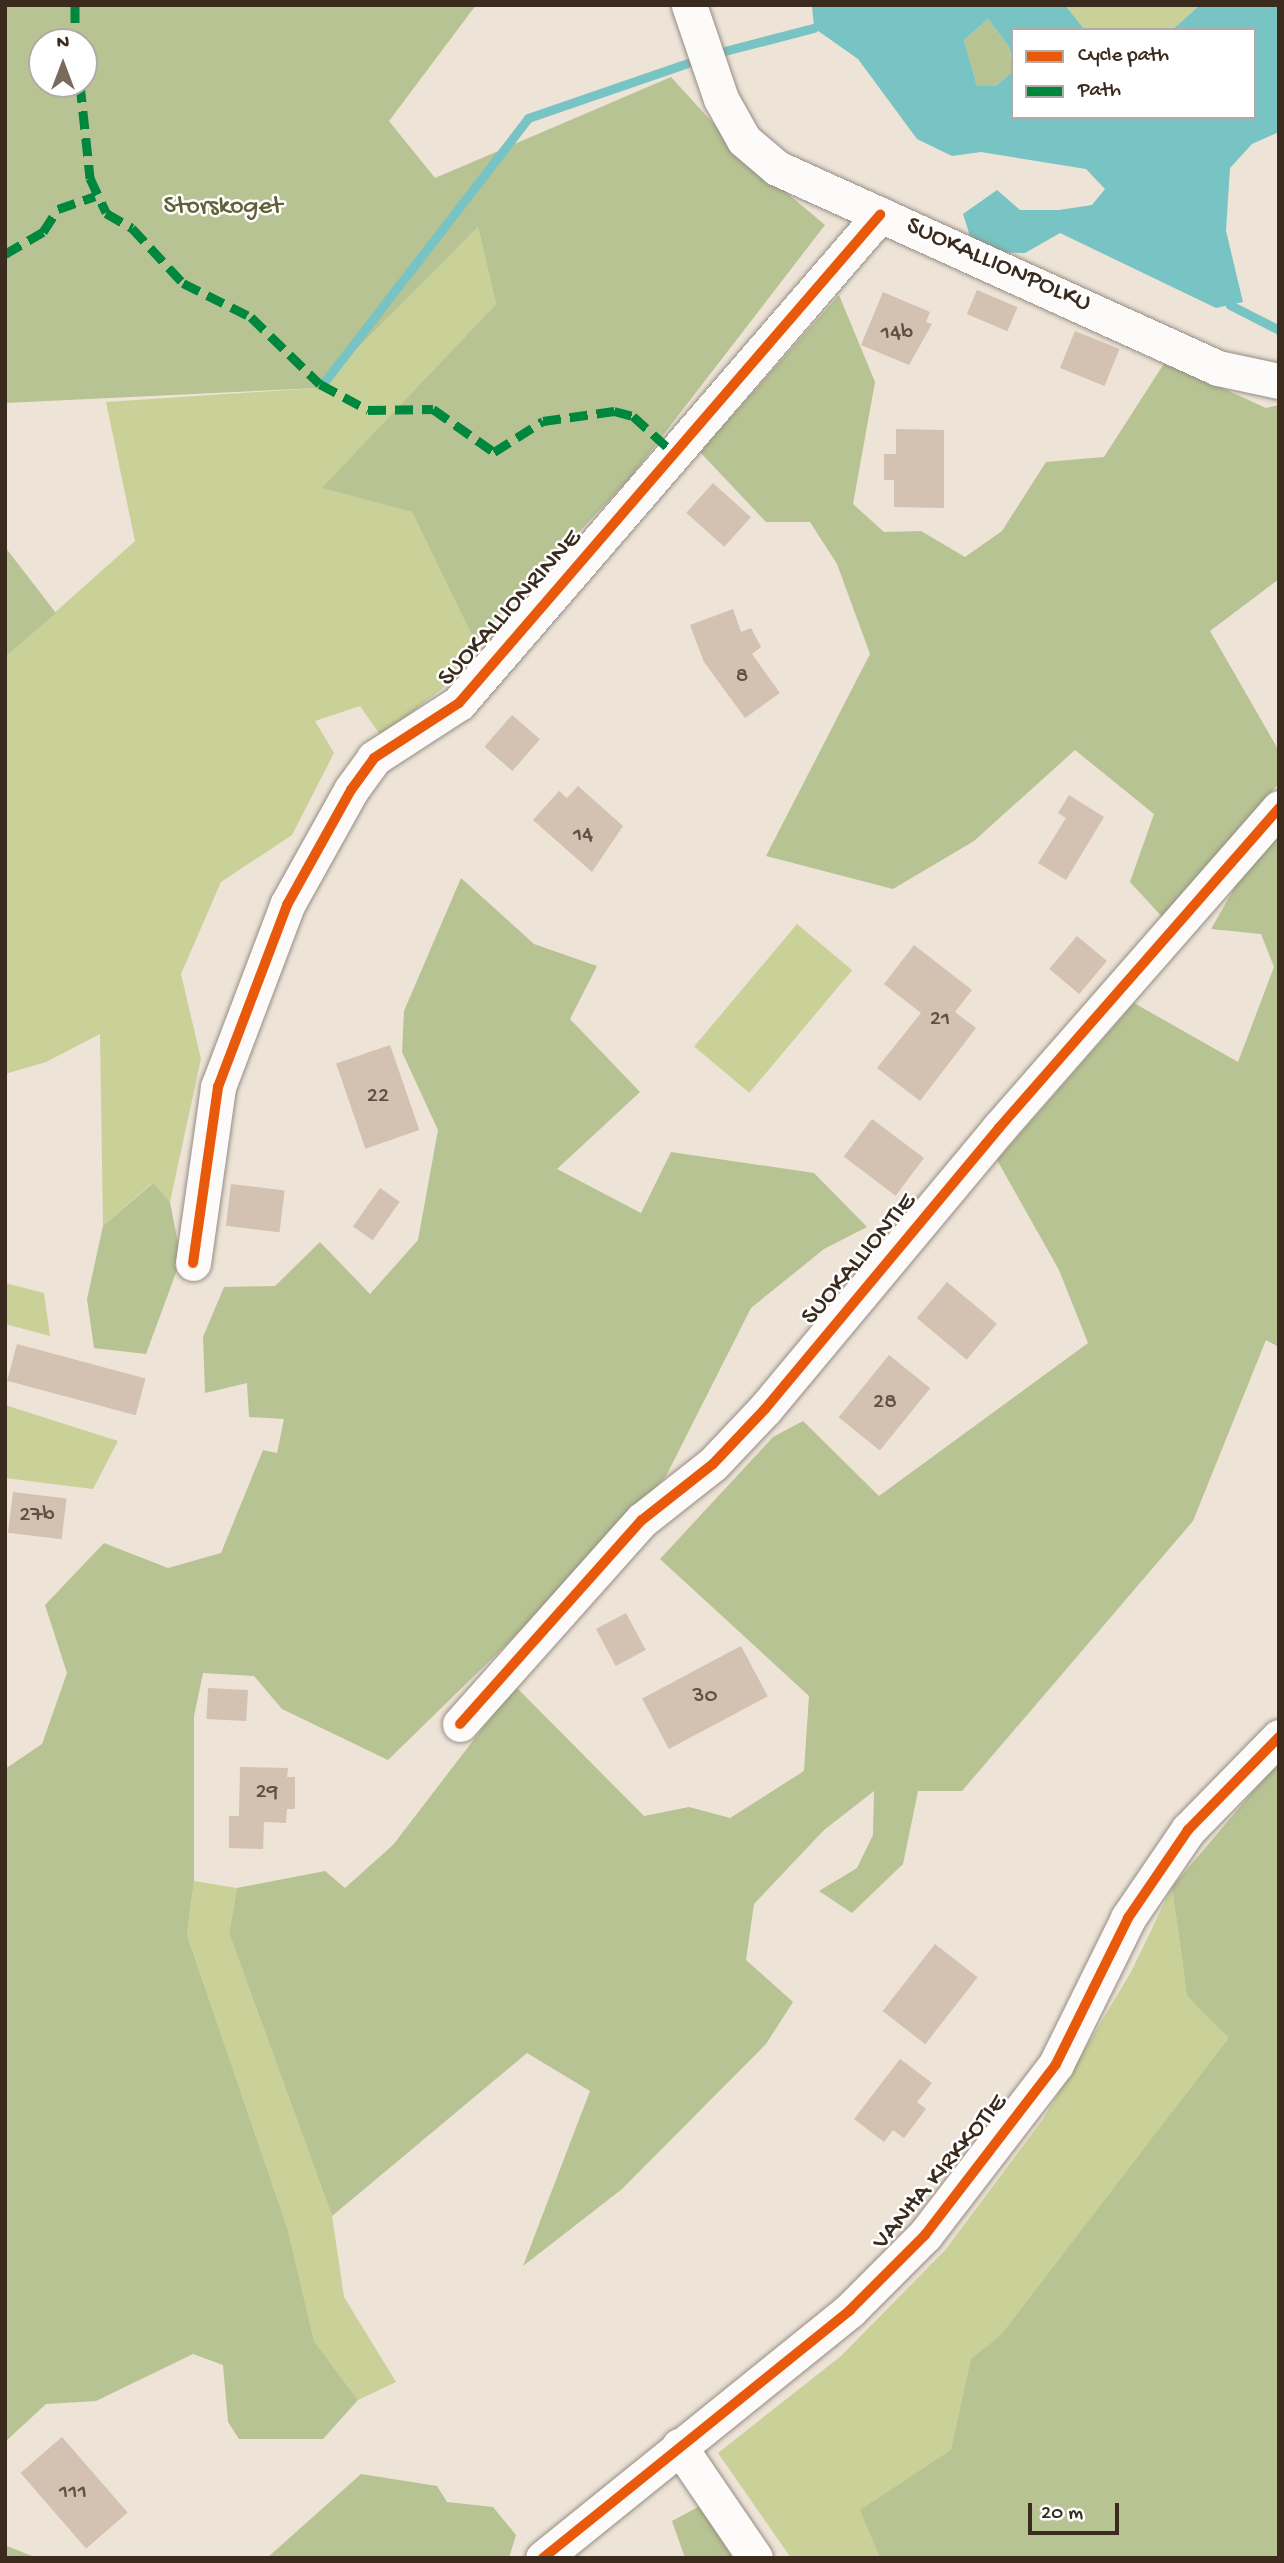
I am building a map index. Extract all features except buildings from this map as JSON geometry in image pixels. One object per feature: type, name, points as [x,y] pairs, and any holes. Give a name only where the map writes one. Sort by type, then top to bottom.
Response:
[{"type":"street","name":"SUOKALLIONPOLKU","points":[[689,5],[701,52],[744,140],[777,168],[1218,368],[1279,381]]},
{"type":"street","name":"SUOKALLIONRINNE","points":[[193,1263],[218,1087],[288,905],[351,790],[374,758],[459,703],[880,215]]},
{"type":"street","name":"SUOKALLIONTIE","points":[[460,1724],[642,1520],[713,1464],[765,1409],[999,1128],[1279,808]]},
{"type":"street","name":"VANHA KIRKKOTIE","points":[[543,2558],[850,2310],[925,2235],[1056,2064],[1128,1918],[1188,1830],[1279,1737]]},
{"type":"street","points":[[679,2446],[755,2558]]},
{"type":"green space","name":"Storskoget","points":[[5,5],[476,5],[389,121],[435,178],[671,77],[743,156],[825,225],[630,478],[475,642],[412,512],[322,488],[496,304],[478,227],[318,388],[5,403]]},
{"type":"green space","points":[[1065,5],[1200,5],[1174,28],[1083,28]]},
{"type":"green space","points":[[988,19],[1009,47],[1011,73],[996,86],[977,86],[964,40]]},
{"type":"green space","points":[[478,227],[496,304],[323,488],[412,512],[475,642],[443,688],[381,736],[360,706],[315,721],[334,753],[292,835],[221,882],[181,974],[201,1059],[170,1202],[152,1183],[103,1226],[100,1034],[46,1062],[5,1074],[5,657],[135,541],[106,402],[318,388]]},
{"type":"green space","points":[[839,295],[875,382],[853,504],[884,532],[921,531],[965,557],[1002,531],[1046,462],[1104,457],[1165,362],[1266,408],[1279,405],[1279,579],[1210,631],[1279,751],[1279,783],[1165,920],[1130,882],[1154,814],[1075,750],[974,841],[893,889],[766,856],[870,654],[837,564],[810,522],[766,522],[700,452]]},
{"type":"green space","points":[[5,547],[56,613],[5,657]]},
{"type":"green space","points":[[1279,833],[1279,1347],[1266,1340],[1193,1521],[962,1791],[918,1791],[903,1864],[852,1913],[819,1891],[857,1868],[873,1835],[874,1791],[824,1830],[754,1904],[746,1960],[793,2002],[766,2044],[622,2189],[523,2266],[590,2091],[527,2053],[332,2216],[229,1933],[237,1888],[325,1871],[345,1888],[393,1845],[515,1686],[644,1816],[689,1807],[730,1818],[804,1771],[809,1696],[660,1559],[773,1437],[803,1421],[879,1496],[1088,1343],[1059,1270],[997,1160],[1134,1003],[1238,1062],[1274,967],[1261,934],[1211,929],[1247,866]]},
{"type":"green space","points":[[461,878],[534,944],[597,966],[570,1019],[640,1092],[557,1169],[641,1213],[671,1152],[814,1173],[867,1227],[824,1249],[751,1308],[666,1476],[557,1595],[388,1760],[282,1709],[254,1676],[203,1673],[194,1716],[194,1881],[187,1935],[288,2230],[314,2341],[358,2400],[323,2439],[239,2439],[228,2422],[223,2365],[193,2354],[96,2401],[46,2404],[5,2442],[5,1769],[42,1744],[67,1673],[45,1605],[104,1543],[168,1568],[221,1553],[263,1450],[277,1453],[284,1419],[249,1417],[247,1383],[205,1393],[203,1337],[224,1287],[275,1286],[320,1242],[370,1294],[418,1240],[438,1130],[402,1052],[404,1011]]},
{"type":"green space","points":[[797,924],[852,970],[749,1093],[694,1047]]},
{"type":"green space","points":[[153,1183],[170,1202],[181,1259],[146,1354],[94,1348],[87,1299],[103,1226]]},
{"type":"green space","points":[[5,1283],[44,1293],[50,1336],[5,1324]]},
{"type":"green space","points":[[5,1405],[118,1441],[93,1489],[5,1478]]},
{"type":"green space","points":[[1279,1761],[1279,2558],[880,2558],[860,2510],[951,2450],[971,2359],[1001,2335],[1229,2038],[1187,1996],[1172,1887]]},
{"type":"green space","points":[[194,1881],[237,1888],[229,1933],[332,2216],[344,2297],[396,2382],[358,2400],[314,2341],[288,2230],[187,1935]]},
{"type":"green space","points":[[1172,1887],[1187,1996],[1230,2037],[1279,2558],[861,2510],[880,2558],[791,2558],[718,2453],[841,2356],[946,2249],[1043,2119],[1131,1972]]},
{"type":"green space","points":[[361,2474],[437,2486],[447,2502],[493,2507],[516,2535],[509,2558],[267,2558]]},
{"type":"green space","points":[[700,2506],[733,2558],[685,2558],[672,2521]]},
{"type":"green space","points":[[5,2529],[7,2546],[37,2558],[5,2558]]},
{"type":"water","points":[[812,5],[1065,5],[1083,28],[1011,28],[1011,56],[1009,47],[988,19],[964,40],[977,86],[996,86],[1011,73],[1011,119],[1256,119],[1256,28],[1174,28],[1200,5],[1279,5],[1279,132],[1252,144],[1230,168],[1226,231],[1243,302],[1216,308],[1060,233],[1025,253],[975,252],[963,214],[997,190],[1020,210],[1059,210],[1092,205],[1105,189],[1086,169],[981,152],[952,156],[917,139],[858,59],[814,28]]},
{"type":"waterway","points":[[717,53],[814,28]]},
{"type":"waterway","points":[[325,381],[528,118],[688,63]]},
{"type":"waterway","points":[[1230,305],[1279,330]]},
{"type":"marked path","points":[[75,5],[75,28]]},
{"type":"marked path","points":[[81,98],[90,178],[106,213],[132,228],[183,283],[251,317],[320,384],[368,410],[433,409],[494,452],[543,421],[614,411],[633,416],[676,455]]},
{"type":"marked path","points":[[5,254],[43,232],[58,209],[95,196]]},
{"type":"cycle path","points":[[193,1263],[218,1087],[287,905],[351,790],[374,758],[459,703],[880,215]]},
{"type":"cycle path","points":[[460,1724],[642,1520],[713,1464],[765,1409],[999,1128],[1279,808]]},
{"type":"cycle path","points":[[543,2558],[850,2310],[925,2235],[1056,2064],[1128,1918],[1188,1830],[1279,1737]]}]
